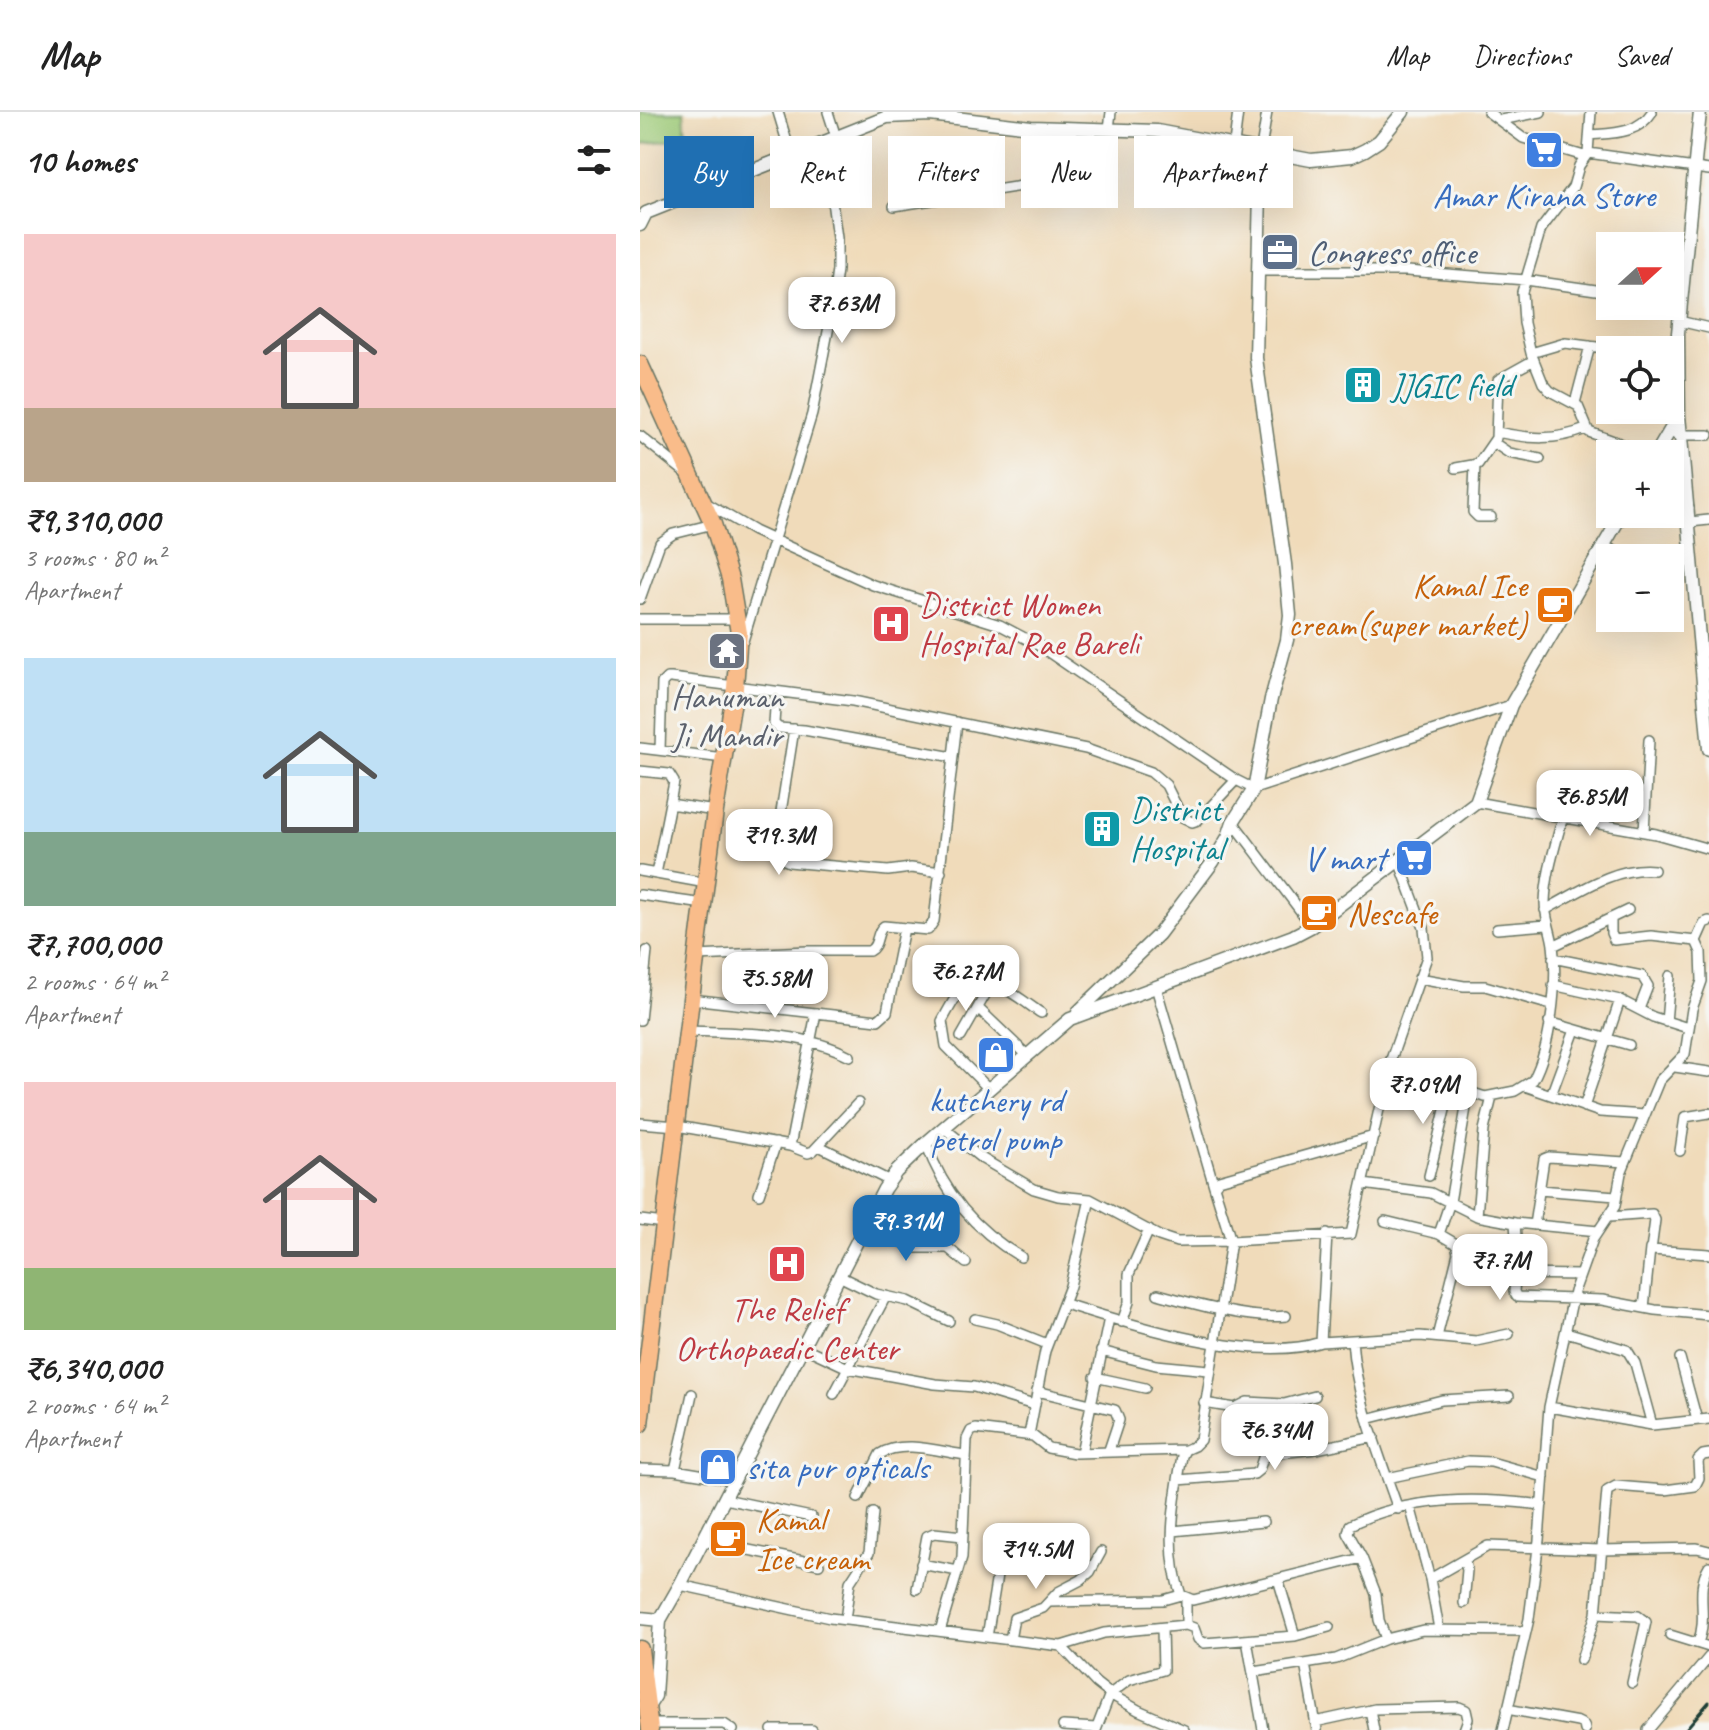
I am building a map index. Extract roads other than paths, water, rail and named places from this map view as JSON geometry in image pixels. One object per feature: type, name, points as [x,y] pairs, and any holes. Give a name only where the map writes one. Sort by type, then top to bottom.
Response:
[{"type":"highway","points":[[640,364],[713,524],[739,619],[735,688],[715,811],[640,1424]]},
{"type":"highway","points":[[640,1649],[649,1720]]},
{"type":"street","points":[[778,112],[785,136]]},
{"type":"street","points":[[828,112],[830,136]]},
{"type":"street","points":[[1109,129],[1111,112]]},
{"type":"street","points":[[1235,136],[1238,112]]},
{"type":"street","points":[[1263,136],[1267,112]]},
{"type":"street","points":[[1293,156],[1311,160],[1352,156],[1379,141],[1403,112]]},
{"type":"street","points":[[1488,112],[1523,138],[1586,155],[1703,169]]},
{"type":"street","points":[[1501,120],[1541,112]]},
{"type":"street","points":[[1591,112],[1586,155],[1573,187],[1541,229],[1522,306],[1532,357],[1543,383],[1550,391],[1575,403],[1582,411],[1586,429],[1609,440]]},
{"type":"street","points":[[1590,135],[1626,132],[1642,124],[1652,112]]},
{"type":"street","points":[[1684,261],[1703,169],[1700,112]]},
{"type":"street","points":[[837,136],[887,115],[935,114],[1046,128],[1157,131],[1187,136]]},
{"type":"street","points":[[1005,189],[1047,182],[1051,173],[1046,128]]},
{"type":"street","points":[[642,217],[770,164]]},
{"type":"street","points":[[738,654],[812,414],[837,270],[833,208]]},
{"type":"street","points":[[733,1730],[724,1724],[649,1720],[655,1696],[660,1620],[867,1222],[890,1181],[926,1143],[1070,1019],[1159,934],[1213,862],[1254,789],[1290,615],[1258,386],[1255,330],[1259,208]]},
{"type":"street","points":[[1257,271],[1379,269],[1526,280],[1596,290]]},
{"type":"street","points":[[1677,336],[1679,321],[1709,328]]},
{"type":"street","points":[[1456,468],[1482,460],[1494,443],[1498,380],[1556,344],[1596,347]]},
{"type":"street","points":[[1575,403],[1590,346]]},
{"type":"street","points":[[1677,424],[1674,435],[1689,515],[1709,749]]},
{"type":"street","points":[[1497,432],[1537,439],[1563,437],[1586,429]]},
{"type":"street","points":[[1669,440],[1674,435],[1709,435]]},
{"type":"street","points":[[640,436],[692,477]]},
{"type":"street","points":[[1494,443],[1509,453],[1540,459]]},
{"type":"street","points":[[1475,464],[1473,512],[1478,517],[1491,517]]},
{"type":"street","points":[[703,501],[775,541],[873,585],[1000,625],[1038,645],[1236,780],[1254,789],[1511,705]]},
{"type":"street","points":[[1684,512],[1709,520]]},
{"type":"street","points":[[640,599],[660,543],[673,534],[713,524]]},
{"type":"street","points":[[1070,1019],[1293,936],[1312,926],[1476,802],[1511,705],[1596,558]]},
{"type":"street","points":[[640,619],[739,619]]},
{"type":"street","points":[[660,750],[664,680],[671,678],[853,701],[1086,749],[1151,772],[1166,785],[1187,821],[1198,820],[1236,780]]},
{"type":"street","points":[[776,692],[774,724],[779,728],[953,757]]},
{"type":"street","points":[[697,956],[869,951],[876,945],[881,928],[889,925],[922,931],[932,926],[957,722]]},
{"type":"street","points":[[794,729],[776,844],[778,857],[789,862],[874,870],[911,868],[941,872]]},
{"type":"street","points":[[1644,832],[1649,740]]},
{"type":"street","points":[[640,748],[724,758]]},
{"type":"street","points":[[640,771],[673,777],[656,874]]},
{"type":"street","points":[[1476,802],[1644,832],[1709,849]]},
{"type":"street","points":[[670,804],[715,811]]},
{"type":"street","points":[[1389,1065],[1492,1097],[1525,1086],[1533,1080],[1551,1005],[1553,946],[1545,910],[1549,874],[1563,816]]},
{"type":"street","points":[[1233,822],[1312,926]]},
{"type":"street","points":[[944,1128],[981,1158],[1034,1189],[1058,1196],[1090,1199],[1177,1242],[1351,1234],[1389,1065],[1427,957],[1426,937],[1399,861]]},
{"type":"street","points":[[1545,910],[1610,877],[1639,869],[1654,870]]},
{"type":"street","points":[[640,871],[706,883]]},
{"type":"street","points":[[640,895],[704,904]]},
{"type":"street","points":[[1553,946],[1628,910]]},
{"type":"street","points":[[1611,918],[1614,940],[1651,936],[1696,941]]},
{"type":"street","points":[[1503,1730],[1526,1631],[1538,1546],[1549,1407],[1573,1298],[1598,1231],[1615,1206],[1625,1162],[1659,1081],[1685,1054],[1694,1001],[1702,981],[1701,952],[1696,941],[1704,923],[1709,921]]},
{"type":"street","points":[[1497,929],[1547,925]]},
{"type":"street","points":[[691,999],[883,1018],[887,1012],[904,928]]},
{"type":"street","points":[[640,1020],[647,951]]},
{"type":"street","points":[[1553,958],[1642,976],[1648,986],[1639,1009]]},
{"type":"street","points":[[1666,1022],[1670,976]]},
{"type":"street","points":[[1419,978],[1464,986],[1485,986],[1551,1005]]},
{"type":"street","points":[[989,1089],[946,1046],[942,1021],[965,985],[974,981],[993,981],[1041,1013]]},
{"type":"street","points":[[961,1037],[993,981]]},
{"type":"street","points":[[1553,985],[1620,1000],[1666,1022],[1688,1028]]},
{"type":"street","points":[[940,1631],[958,1571],[969,1434],[976,1429],[1029,1435],[1048,1448],[1081,1453],[1185,1450],[1199,1442],[1231,1241],[1156,987]]},
{"type":"street","points":[[1584,1107],[1620,1000]]},
{"type":"street","points":[[978,1008],[1028,1056]]},
{"type":"street","points":[[790,1146],[816,1013]]},
{"type":"street","points":[[1549,1022],[1629,1045]]},
{"type":"street","points":[[1551,1095],[1575,1030]]},
{"type":"street","points":[[688,1031],[744,1033],[810,1042],[850,1056]]},
{"type":"street","points":[[1675,1067],[1709,1072]]},
{"type":"street","points":[[1429,1176],[1451,1085]]},
{"type":"street","points":[[1525,1086],[1613,1115],[1645,1115]]},
{"type":"street","points":[[1439,1234],[1450,1202],[1469,1090]]},
{"type":"street","points":[[1477,1216],[1484,1130],[1492,1097]]},
{"type":"street","points":[[640,1123],[677,1126],[776,1143],[808,1153],[819,1146],[858,1103]]},
{"type":"street","points":[[1680,1151],[1685,1117],[1709,1113]]},
{"type":"street","points":[[1214,1186],[1219,1180],[1374,1136]]},
{"type":"street","points":[[759,1194],[776,1143]]},
{"type":"street","points":[[926,1143],[935,1166],[961,1209],[1021,1257]]},
{"type":"street","points":[[819,1146],[890,1181]]},
{"type":"street","points":[[1534,1225],[1543,1162],[1547,1158],[1625,1162]]},
{"type":"street","points":[[1363,1184],[1431,1193],[1477,1216],[1598,1231]]},
{"type":"street","points":[[1539,1190],[1616,1196]]},
{"type":"street","points":[[1029,1435],[1047,1344],[1065,1304],[1090,1199]]},
{"type":"street","points":[[1609,1217],[1654,1216],[1644,1308]]},
{"type":"street","points":[[640,1220],[664,1223]]},
{"type":"street","points":[[1385,1221],[1439,1234],[1456,1244],[1458,1253],[1437,1337]]},
{"type":"street","points":[[867,1222],[906,1246],[948,1248],[966,1263]]},
{"type":"street","points":[[1515,1223],[1514,1292],[1517,1297],[1617,1301],[1644,1308],[1709,1315]]},
{"type":"street","points":[[1122,1322],[1129,1302],[1129,1274],[1149,1230]]},
{"type":"street","points":[[1321,1342],[1327,1234]]},
{"type":"street","points":[[1650,1249],[1709,1254]]},
{"type":"street","points":[[1515,1274],[1580,1275]]},
{"type":"street","points":[[839,1276],[886,1296],[908,1301],[949,1321]]},
{"type":"street","points":[[1158,1294],[1219,1309],[1286,1316]]},
{"type":"street","points":[[834,1394],[886,1296]]},
{"type":"street","points":[[1065,1304],[1122,1322],[1214,1342],[1285,1350],[1321,1342],[1396,1336],[1476,1341],[1509,1334]]},
{"type":"street","points":[[1081,1453],[1109,1318]]},
{"type":"street","points":[[975,1319],[997,1324],[1047,1344]]},
{"type":"street","points":[[1566,1332],[1627,1350],[1635,1363],[1652,1425]]},
{"type":"street","points":[[1352,1340],[1356,1377],[1367,1419],[1398,1509]]},
{"type":"street","points":[[803,1347],[848,1368],[935,1384],[974,1387],[1034,1405]]},
{"type":"street","points":[[1101,1351],[1156,1365],[1209,1370]]},
{"type":"street","points":[[1680,1358],[1697,1420]]},
{"type":"street","points":[[1095,1377],[1145,1388]]},
{"type":"street","points":[[1037,1391],[1111,1407],[1119,1420],[1109,1450]]},
{"type":"street","points":[[675,1470],[692,1394]]},
{"type":"street","points":[[1204,1403],[1235,1408],[1247,1402],[1284,1404],[1315,1396]]},
{"type":"street","points":[[1367,1419],[1442,1400],[1509,1396]]},
{"type":"street","points":[[1549,1407],[1652,1425],[1709,1419]]},
{"type":"street","points":[[1178,1480],[1254,1474],[1263,1458],[1271,1454],[1374,1437]]},
{"type":"street","points":[[858,1498],[880,1454],[887,1450],[901,1447],[966,1455]]},
{"type":"street","points":[[1185,1450],[1178,1480],[1173,1531],[1174,1571],[1184,1597],[1186,1625]]},
{"type":"street","points":[[1581,1660],[1596,1614],[1607,1491],[1616,1486],[1665,1490],[1695,1486],[1699,1478],[1698,1460],[1709,1454]]},
{"type":"street","points":[[1387,1478],[1468,1461],[1491,1462],[1544,1477]]},
{"type":"street","points":[[640,1469],[675,1470],[735,1480]]},
{"type":"street","points":[[725,1499],[811,1517]]},
{"type":"street","points":[[1386,1639],[1379,1620],[1376,1594],[1348,1533],[1350,1525],[1398,1509],[1436,1502],[1486,1500],[1542,1505]]},
{"type":"street","points":[[1410,1506],[1430,1579],[1439,1629]]},
{"type":"street","points":[[845,1620],[852,1575],[869,1553],[873,1513]]},
{"type":"street","points":[[1173,1531],[1263,1522]]},
{"type":"street","points":[[917,1589],[927,1536],[934,1533],[963,1536]]},
{"type":"street","points":[[703,1541],[819,1564]]},
{"type":"street","points":[[1430,1579],[1488,1546],[1601,1550],[1697,1548],[1709,1551]]},
{"type":"street","points":[[987,1637],[1000,1557],[1005,1551],[1016,1549]]},
{"type":"street","points":[[1010,1640],[1014,1618],[1043,1608],[1058,1592],[1085,1577],[1101,1552]]},
{"type":"street","points":[[1049,1602],[1184,1597],[1193,1600],[1362,1558]]},
{"type":"street","points":[[1464,1560],[1467,1570],[1464,1603]]},
{"type":"street","points":[[921,1564],[958,1571]]},
{"type":"street","points":[[1698,1642],[1702,1630],[1701,1582],[1709,1566]]},
{"type":"street","points":[[1278,1579],[1295,1636]]},
{"type":"street","points":[[680,1585],[845,1620],[1061,1646],[1104,1633],[1186,1625],[1194,1628],[1198,1639],[1204,1643],[1295,1636],[1329,1627]]},
{"type":"street","points":[[1596,1614],[1638,1616],[1646,1622],[1632,1683]]},
{"type":"street","points":[[640,1618],[660,1620]]},
{"type":"street","points":[[1063,1726],[1096,1729],[1110,1694],[1129,1680],[1163,1670],[1162,1628]]},
{"type":"street","points":[[1254,1672],[1336,1659],[1386,1639],[1439,1629],[1526,1631]]},
{"type":"street","points":[[1670,1635],[1709,1647]]},
{"type":"street","points":[[1247,1640],[1263,1730]]},
{"type":"street","points":[[1061,1646],[1110,1694],[1184,1730]]},
{"type":"street","points":[[1648,1730],[1709,1657]]},
{"type":"street","points":[[1305,1664],[1316,1726],[1370,1710],[1418,1706],[1463,1708],[1468,1714],[1464,1730]]},
{"type":"street","points":[[1507,1709],[1582,1723],[1585,1730]]},
{"type":"street","points":[[1370,1710],[1374,1730]]},
{"type":"street","points":[[1152,1715],[1156,1730]]},
{"type":"street","points":[[772,1730],[812,1730]]},
{"type":"railway","points":[[1685,1730],[1709,1702]]},
{"type":"place","name":"Amar Kirana Store","points":[[1544,150]]},
{"type":"place","name":"Congress office","points":[[1280,252]]},
{"type":"place","name":"JJGIC field","points":[[1363,385]]},
{"type":"place","name":"Kamal Ice cream(super market)","points":[[1555,605]]},
{"type":"place","name":"District Women Hospital Rae Bareli","points":[[891,624]]},
{"type":"place","name":"Hanuman Ji Mandir","points":[[727,651]]},
{"type":"place","name":"District Hospital","points":[[1102,829]]},
{"type":"place","name":"V mart","points":[[1414,858]]},
{"type":"place","name":"Nescafe","points":[[1319,913]]},
{"type":"place","name":"kutchery rd petrol pump","points":[[996,1055]]},
{"type":"place","name":"The Relief Orthopaedic Center","points":[[787,1264]]},
{"type":"place","name":"sita pur opticals","points":[[718,1467]]},
{"type":"place","name":"Kamal Ice cream","points":[[728,1539]]}]
